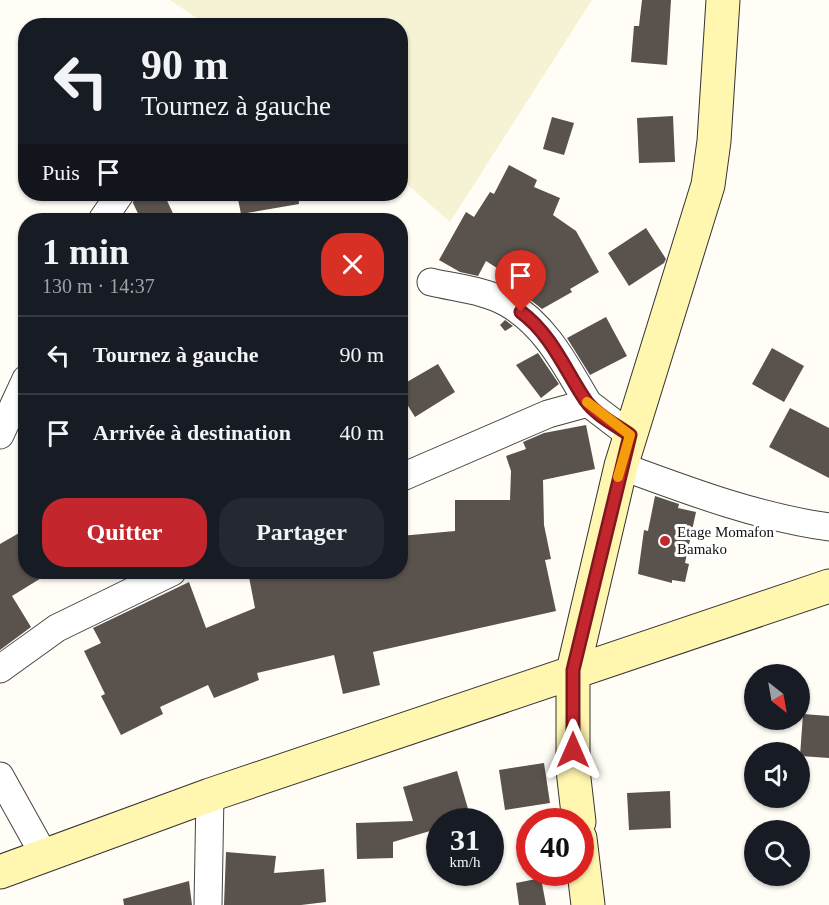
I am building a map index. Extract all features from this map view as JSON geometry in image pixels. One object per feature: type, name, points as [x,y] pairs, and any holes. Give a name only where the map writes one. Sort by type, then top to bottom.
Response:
[{"type":"street","points":[[577,808],[573,770],[573,670],[621,466],[708,185],[714,141],[723,0]]},
{"type":"street","points":[[431,282],[497,298],[535,323],[556,350],[588,403],[630,435]]},
{"type":"street","points":[[0,435],[18,396]]},
{"type":"street","points":[[408,475],[548,414],[588,403]]},
{"type":"street","points":[[621,466],[721,502],[804,524],[829,527]]},
{"type":"street","points":[[0,669],[57,628],[158,579]]},
{"type":"street","points":[[0,872],[210,795],[573,670],[829,586]]},
{"type":"street","points":[[0,776],[44,855]]},
{"type":"street","points":[[208,905],[210,795]]},
{"type":"street","points":[[586,886],[588,905]]},
{"type":"shaded area","points":[[170,0],[592,0],[450,222],[408,185],[408,18],[197,18]]},
{"type":"building","points":[[642,0],[671,0],[667,65],[631,62],[634,26],[639,26]]},
{"type":"building","points":[[673,116],[675,162],[639,163],[637,118]]},
{"type":"building","points":[[552,117],[574,123],[564,155],[543,149]]},
{"type":"building","points":[[509,165],[537,180],[534,187],[560,198],[553,215],[576,231],[599,272],[570,289],[572,292],[542,309],[528,298],[535,292],[486,261],[478,276],[460,272],[439,260],[466,212],[474,217],[490,192],[494,194]]},
{"type":"building","points":[[133,201],[167,201],[173,213],[138,213]]},
{"type":"building","points":[[238,201],[299,201],[299,204],[241,213]]},
{"type":"building","points":[[646,228],[666,259],[664,263],[629,286],[608,253]]},
{"type":"building","points":[[606,317],[627,356],[590,375],[567,338]]},
{"type":"building","points":[[505,320],[513,326],[505,331],[500,325]]},
{"type":"building","points":[[772,348],[804,366],[784,402],[752,384]]},
{"type":"building","points":[[538,353],[559,384],[541,398],[516,365]]},
{"type":"building","points":[[438,364],[455,392],[415,417],[408,406],[408,381]]},
{"type":"building","points":[[790,408],[829,428],[829,478],[769,447]]},
{"type":"building","points":[[586,425],[595,469],[543,480],[544,525],[551,559],[545,560],[556,611],[373,652],[380,685],[343,694],[334,655],[257,673],[259,680],[214,698],[208,685],[160,707],[163,714],[121,735],[101,696],[105,694],[84,651],[101,643],[93,628],[189,582],[206,628],[255,608],[249,579],[408,579],[408,535],[455,531],[455,500],[510,500],[511,471],[506,456],[526,449],[523,442],[544,433]]},
{"type":"building","name":"Etage Momafon Bamako","points":[[655,496],[679,504],[678,508],[696,512],[685,563],[689,564],[685,582],[672,580],[672,583],[638,574],[644,530],[648,531]]},
{"type":"building","points":[[18,534],[18,579],[40,579],[12,596],[31,627],[0,650],[0,544]]},
{"type":"building","points":[[810,715],[829,716],[829,758],[810,757],[810,742],[801,742],[802,730],[810,730]]},
{"type":"building","points":[[544,763],[550,803],[505,810],[499,770]]},
{"type":"building","points":[[457,771],[468,808],[426,808],[426,832],[393,842],[393,858],[357,859],[356,823],[413,821],[403,787]]},
{"type":"building","points":[[670,791],[671,828],[629,830],[627,793]]},
{"type":"building","points":[[226,852],[276,856],[274,873],[324,869],[326,902],[301,905],[224,905]]},
{"type":"building","points":[[189,881],[192,905],[124,905],[123,899]]},
{"type":"building","points":[[516,886],[542,886],[546,905],[519,905]]},
{"type":"slow traffic","points":[[587,402],[630,435],[618,477]]},
{"type":"place","name":"Etage Momafon Bamako","points":[[665,541]]},
{"type":"route","points":[[521,312],[535,323],[556,350],[588,403],[630,435],[573,670],[573,750]]}]
